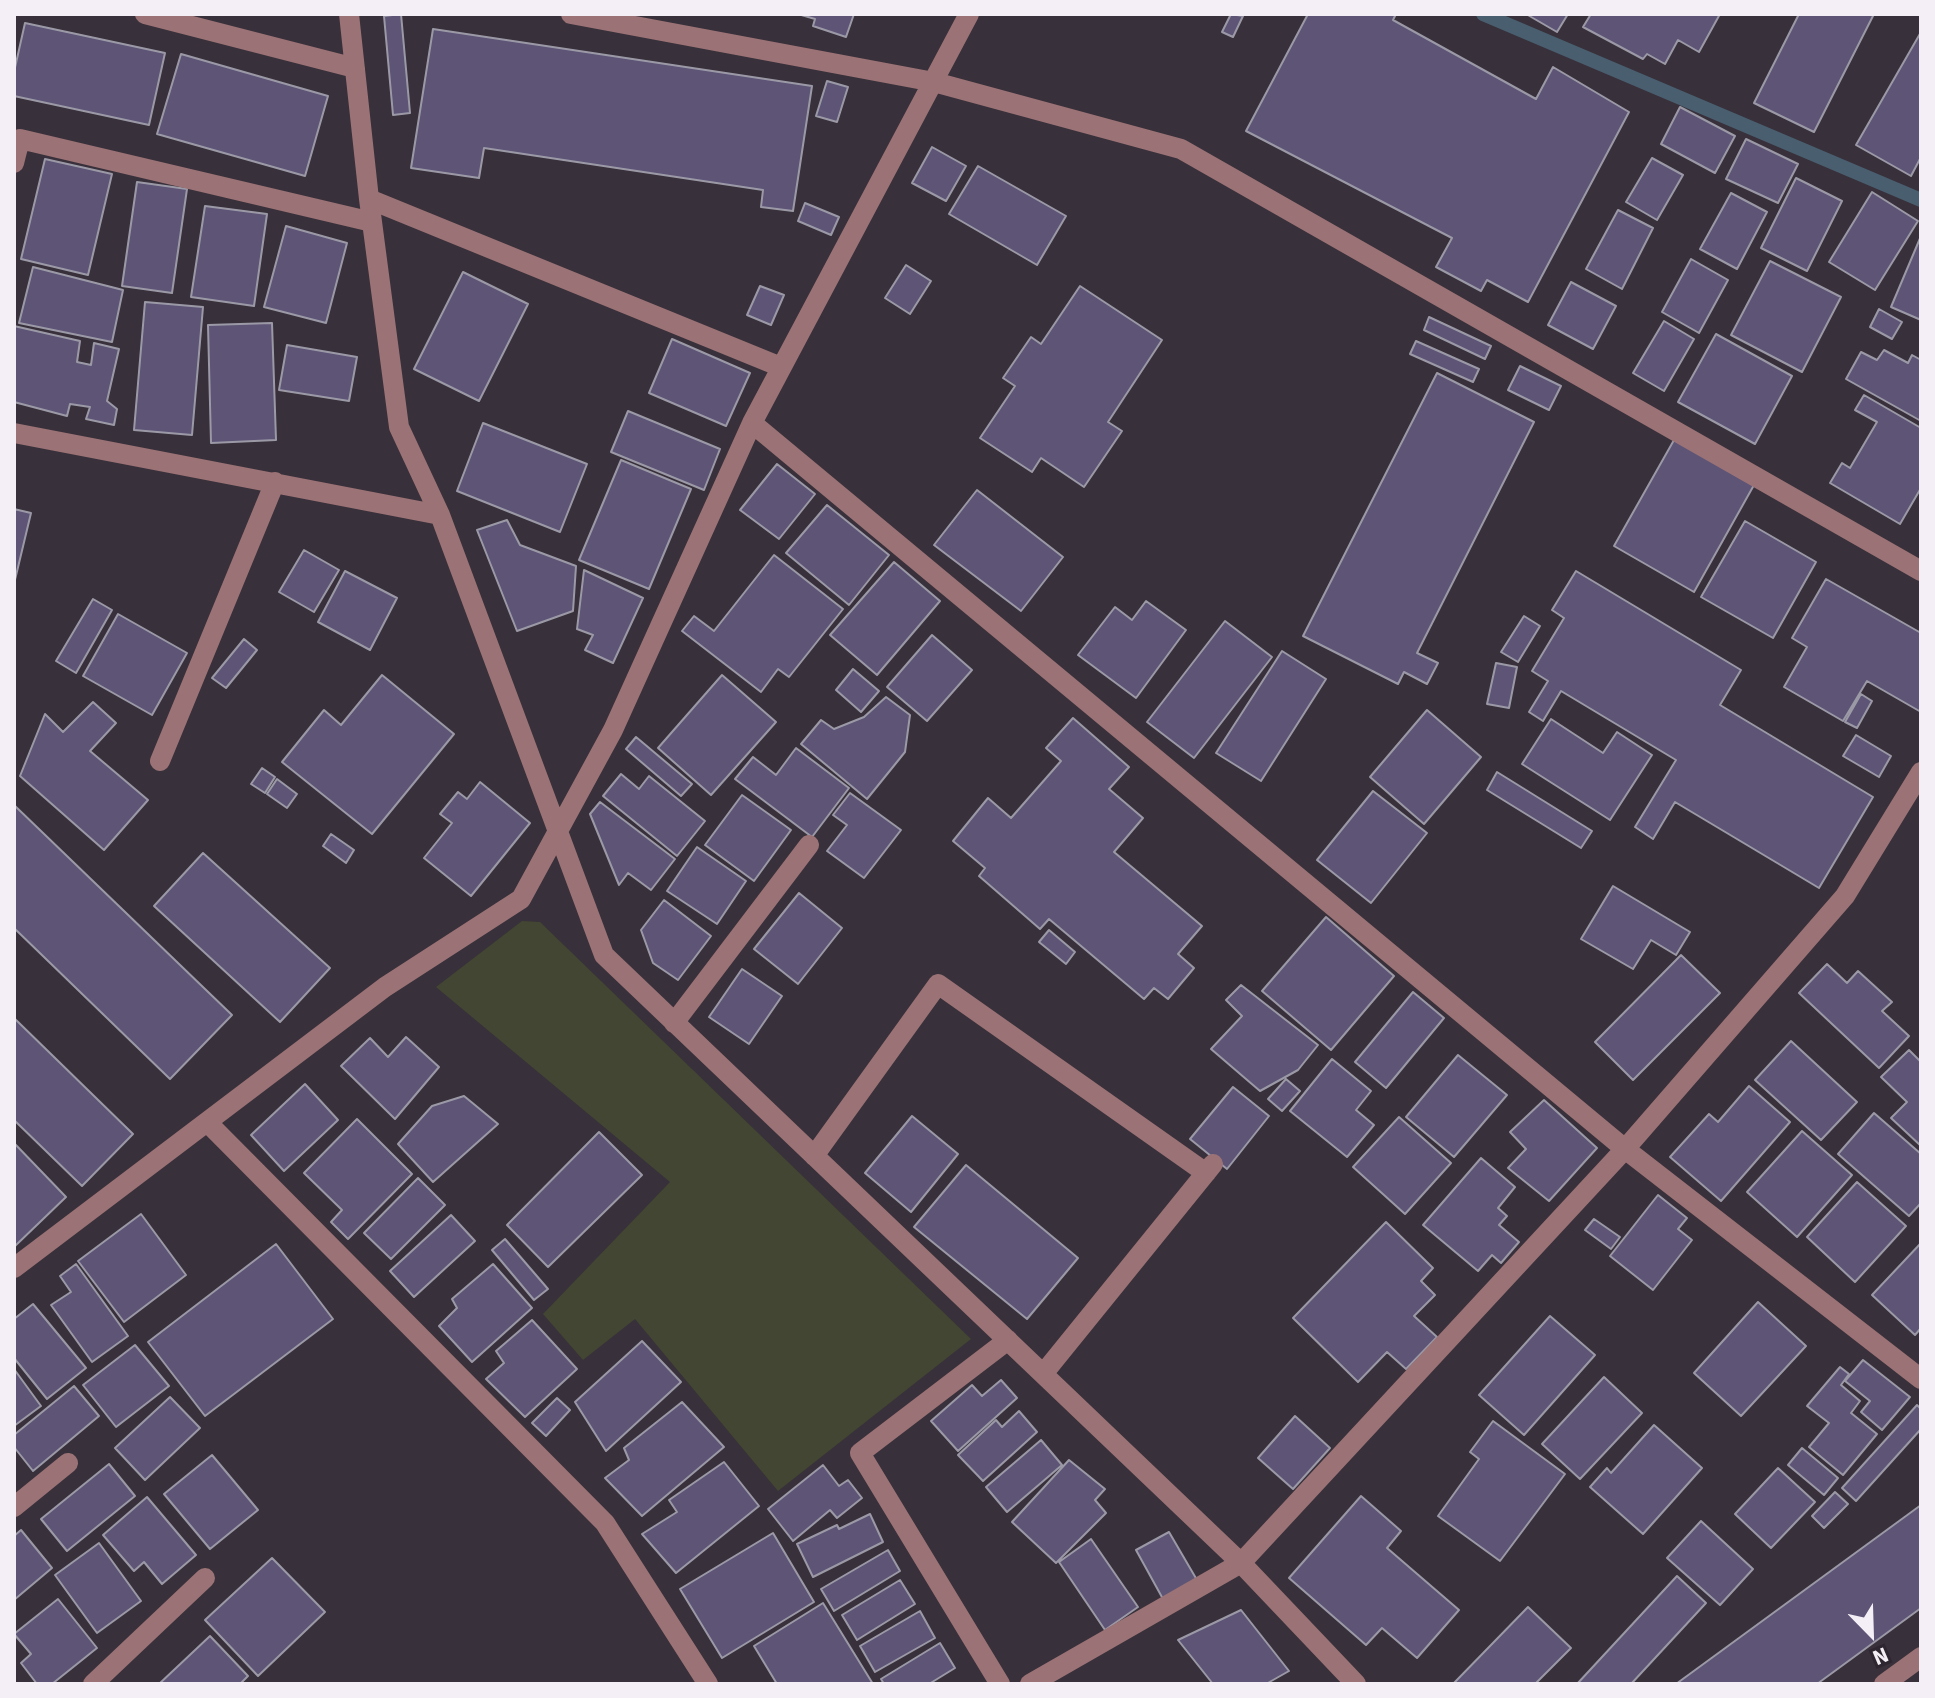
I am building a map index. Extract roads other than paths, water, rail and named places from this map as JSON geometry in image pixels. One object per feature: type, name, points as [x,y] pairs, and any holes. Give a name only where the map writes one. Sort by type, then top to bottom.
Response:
[{"type":"street","points":[[145,14],[355,68]]},
{"type":"street","points":[[349,14],[399,427],[440,515],[556,835],[604,955],[1241,1563],[1356,1684]]},
{"type":"street","points":[[571,14],[934,82],[1181,149],[1921,571]]},
{"type":"street","points":[[14,1268],[385,987],[521,899],[613,730],[752,423],[969,14]]},
{"type":"street","points":[[14,163],[20,139],[372,222]]},
{"type":"street","points":[[369,199],[781,367]]},
{"type":"street","points":[[752,423],[1625,1149],[1921,1379]]},
{"type":"street","points":[[14,433],[440,515]]},
{"type":"street","points":[[160,761],[275,482]]},
{"type":"street","points":[[1030,1684],[1241,1563],[1625,1149],[1845,896],[1921,772]]},
{"type":"street","points":[[674,1023],[809,845]]},
{"type":"street","points":[[814,1156],[938,984],[1210,1168],[1043,1374]]},
{"type":"street","points":[[208,1123],[605,1523],[708,1684]]},
{"type":"street","points":[[1000,1684],[860,1453],[1008,1340]]},
{"type":"street","points":[[14,1507],[68,1463]]},
{"type":"street","points":[[93,1684],[205,1578]]},
{"type":"street","points":[[1884,1684],[1921,1657]]},
{"type":"waterway","points":[[1483,14],[1921,200]]}]
